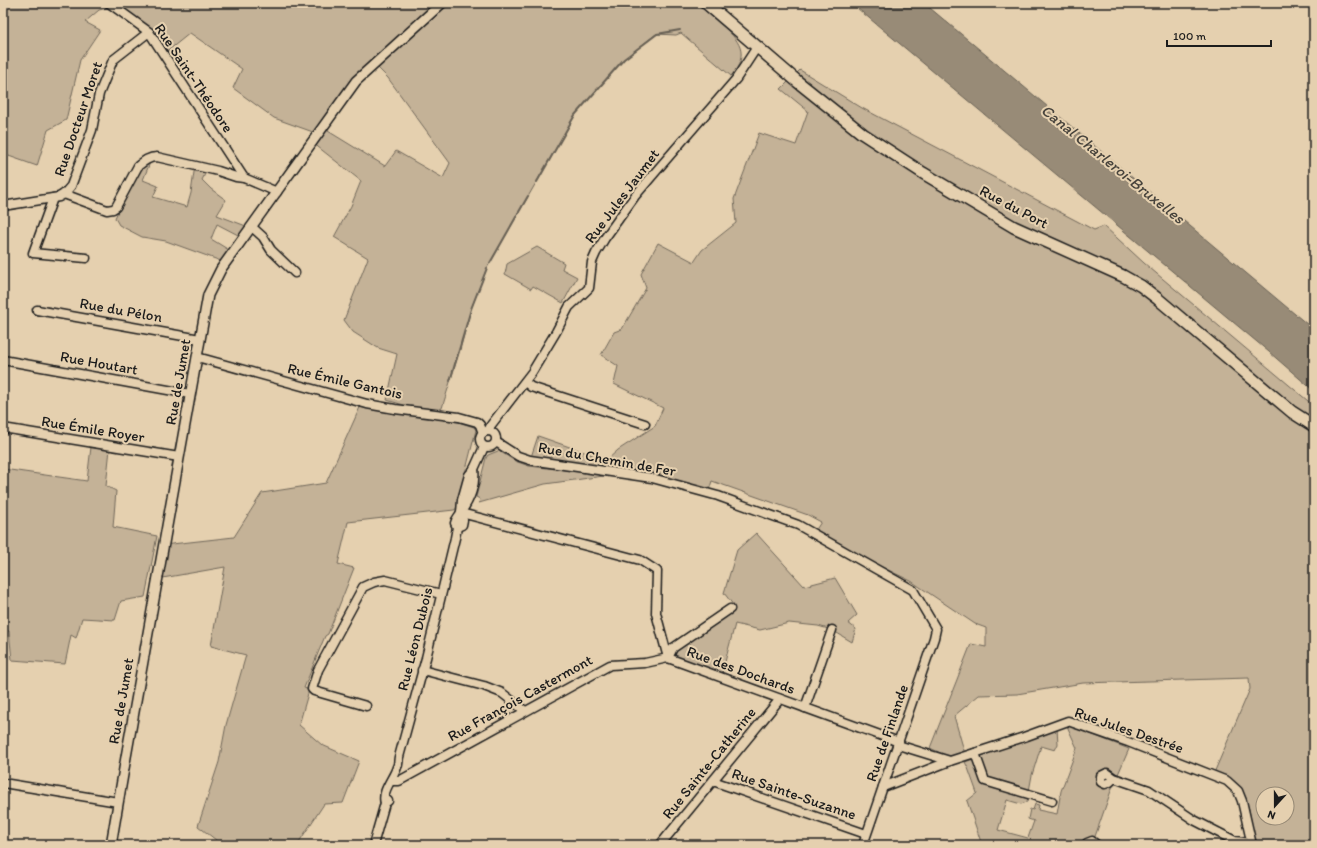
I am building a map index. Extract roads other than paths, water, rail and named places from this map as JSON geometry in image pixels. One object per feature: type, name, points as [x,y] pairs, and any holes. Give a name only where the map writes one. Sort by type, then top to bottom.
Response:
[{"type":"main road","name":"Rue du Port","points":[[706,3],[773,62],[862,134],[923,174],[1014,227],[1123,276],[1141,286],[1292,412],[1314,426]]},
{"type":"street","name":"Rue Saint-Théodore","points":[[109,3],[149,32],[244,178]]},
{"type":"street","name":"Rue de Jumet","points":[[111,845],[208,295],[221,270],[356,81],[442,3]]},
{"type":"street","name":"Rue Docteur Moret","points":[[3,206],[59,197],[71,186],[92,130],[99,94],[113,60],[149,32]]},
{"type":"street","name":"Rue Jules Jaumet","points":[[486,432],[525,382],[544,353],[569,307],[589,288],[592,262],[605,238],[658,169],[736,79],[757,47]]},
{"type":"street","points":[[64,194],[107,210],[113,209],[118,204],[138,166],[152,157],[244,178],[277,192]]},
{"type":"street","points":[[53,198],[33,253],[86,258]]},
{"type":"street","points":[[252,227],[263,237],[271,250],[295,273]]},
{"type":"street","name":"Rue du Pélon","points":[[37,310],[200,339]]},
{"type":"street","name":"Rue Émile Gantois","points":[[196,357],[367,404],[459,417],[477,422],[486,432]]},
{"type":"street","name":"Rue Houtart","points":[[3,360],[190,394]]},
{"type":"street","points":[[525,382],[531,387],[645,424]]},
{"type":"street","name":"Rue Émile Royer","points":[[3,428],[179,457]]},
{"type":"street","points":[[486,432],[491,432],[495,435],[496,442],[492,447],[484,447],[479,440],[480,437],[486,432]]},
{"type":"street","name":"Rue du Chemin de Fer","points":[[496,442],[518,456],[530,460],[652,478],[718,496],[798,525],[912,590],[936,628]]},
{"type":"street","name":"Rue Léon Dubois","points":[[374,845],[385,803],[388,800],[390,793],[393,763],[398,757],[426,658],[425,656],[457,527],[455,523],[456,518],[461,513],[462,500],[468,474],[474,469],[484,447]]},
{"type":"street","name":"Rue des Dochards","points":[[461,513],[640,560],[657,572],[656,613],[668,658],[806,708],[899,744],[950,760]]},
{"type":"street","points":[[366,706],[314,691],[312,689],[318,670],[363,587],[374,582],[385,580],[441,594]]},
{"type":"street","points":[[668,658],[673,648],[730,609]]},
{"type":"street","name":"Rue de Finlande","points":[[862,845],[899,744],[936,628]]},
{"type":"street","points":[[806,708],[832,630]]},
{"type":"street","name":"Rue François Castermont","points":[[391,780],[399,781],[610,664],[645,663],[668,658]]},
{"type":"street","points":[[422,670],[484,686],[502,693],[525,711]]},
{"type":"street","name":"Rue Sainte-Catherine","points":[[660,845],[780,699]]},
{"type":"street","name":"Rue Jules Destrée","points":[[883,787],[950,760],[1024,737],[1068,721],[1135,745],[1227,781],[1238,791],[1252,844]]},
{"type":"street","points":[[975,753],[985,781],[1052,801]]},
{"type":"street","points":[[1114,778],[1149,790],[1194,820],[1235,841],[1252,844]]},
{"type":"street","name":"Rue Sainte-Suzanne","points":[[713,781],[866,834]]},
{"type":"street","points":[[3,783],[118,802]]},
{"type":"street","points":[[1086,845],[1092,841],[1096,845]]},
{"type":"water","name":"Canal Charleroi-Bruxelles","points":[[851,3],[924,3],[1314,330],[1314,391],[1269,352]]},
{"type":"waterway","points":[[537,182],[575,115],[624,59],[657,34],[680,30]]},
{"type":"waterway","points":[[490,263],[528,196]]},
{"type":"waterway","points":[[450,381],[471,309],[487,268]]}]
